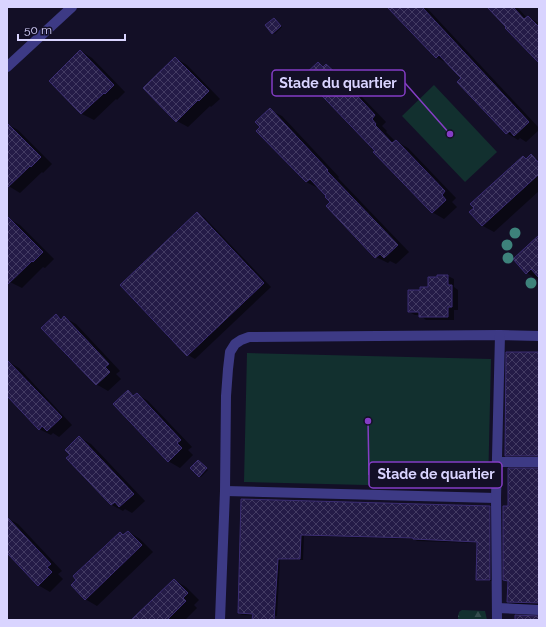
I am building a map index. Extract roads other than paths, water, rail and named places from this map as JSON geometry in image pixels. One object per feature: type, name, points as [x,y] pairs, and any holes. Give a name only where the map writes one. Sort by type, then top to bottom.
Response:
[{"type":"street","points":[[7,67],[72,7]]},
{"type":"street","points":[[497,620],[496,498],[500,335]]},
{"type":"street","points":[[220,620],[225,491],[226,396],[230,352],[235,344],[249,337],[539,336]]},
{"type":"street","points":[[497,462],[539,462]]},
{"type":"street","points":[[225,491],[496,498]]},
{"type":"street","points":[[497,608],[539,610]]},
{"type":"place","name":"Stade du quartier","points":[[450,134]]},
{"type":"place","name":"Stade de quartier","points":[[368,421]]}]
